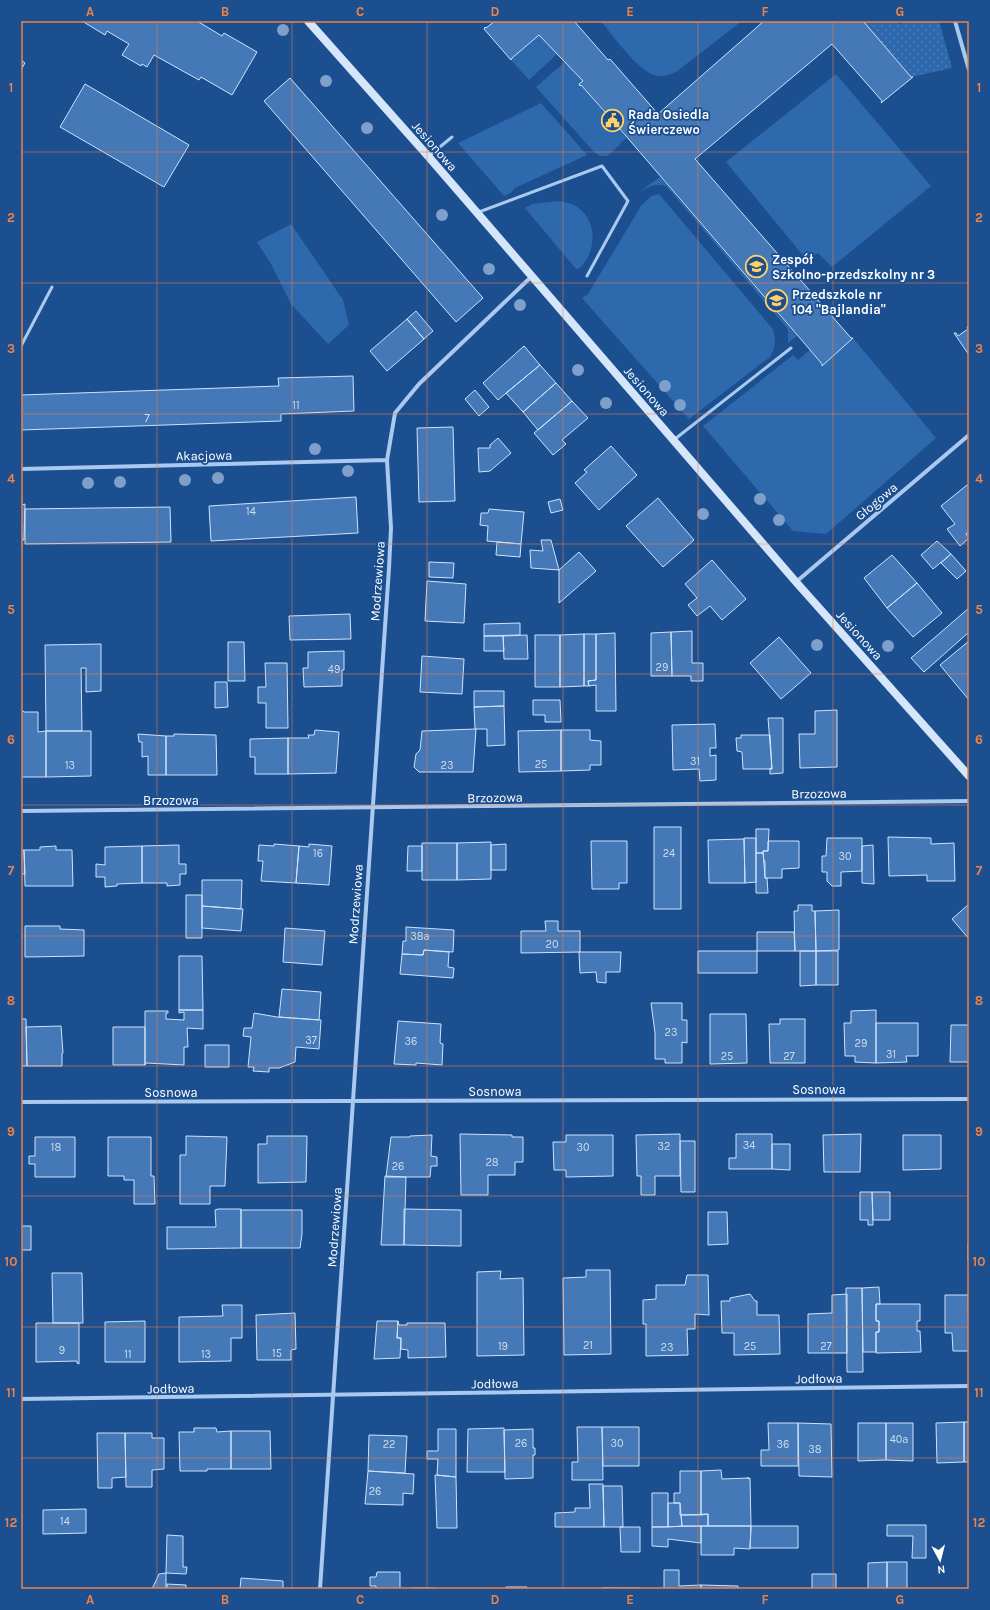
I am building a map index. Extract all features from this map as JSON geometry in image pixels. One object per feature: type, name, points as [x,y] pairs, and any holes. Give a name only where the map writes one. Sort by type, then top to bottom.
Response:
[{"type":"street","name":"Jesionowa","points":[[308,21],[428,156],[796,582],[969,776]]},
{"type":"street","points":[[955,21],[969,70]]},
{"type":"street","name":"Modrzewiowa","points":[[320,1589],[391,528],[387,460],[395,413],[419,384],[531,277]]},
{"type":"street","name":"Głogowa","points":[[796,582],[969,435]]},
{"type":"street","name":"Akacjowa","points":[[21,469],[387,460]]},
{"type":"street","name":"Brzozowa","points":[[21,811],[969,801]]},
{"type":"street","name":"Sosnowa","points":[[21,1102],[969,1099]]},
{"type":"street","name":"Jodłowa","points":[[21,1399],[969,1386]]},
{"type":"lane","points":[[428,156],[452,137]]},
{"type":"lane","points":[[477,213],[602,166],[628,201],[588,276]]},
{"type":"lane","points":[[21,346],[52,287]]},
{"type":"lane","points":[[674,440],[791,348]]},
{"type":"shaded area","points":[[601,21],[742,21],[676,72],[658,76],[651,74],[635,62]]},
{"type":"shaded area","points":[[863,21],[896,21],[898,24],[909,21],[939,21],[952,68],[911,77]]},
{"type":"shaded area","points":[[539,35],[557,54],[529,80],[511,60]]},
{"type":"shaded area","points":[[565,62],[583,81],[580,85],[626,138],[608,156],[600,156],[593,151],[536,87]]},
{"type":"shaded area","points":[[836,74],[931,186],[832,267],[818,253],[806,259],[726,162]]},
{"type":"shaded area","points":[[541,103],[587,155],[515,188],[511,193],[504,196],[458,143]]},
{"type":"shaded area","points":[[660,177],[797,336],[788,343],[788,330],[786,327],[667,187],[663,185],[656,185],[639,192]]},
{"type":"shaded area","points":[[659,194],[772,328],[775,342],[770,357],[689,419],[582,298],[588,294],[641,206],[651,196]]},
{"type":"shaded area","points":[[558,201],[570,203],[580,209],[587,217],[591,226],[593,237],[591,248],[587,258],[580,268],[576,269],[525,208],[532,204]]},
{"type":"shaded area","points":[[291,224],[343,300],[349,325],[328,344],[291,304],[271,264],[257,242]]},
{"type":"shaded area","points":[[853,338],[936,438],[826,534],[793,531],[703,426],[793,355],[798,360],[810,350],[822,365]]},
{"type":"building","points":[[82,21],[197,21],[222,36],[224,33],[257,52],[232,95],[201,77],[199,80],[154,55],[147,67],[142,64],[141,66],[122,55],[129,44],[107,31],[105,35]]},
{"type":"building","points":[[495,21],[574,21],[608,60],[610,59],[658,114],[764,21],[863,21],[911,77],[913,77],[881,103],[882,101],[832,44],[695,159],[851,338],[853,338],[822,366],[822,364],[805,344],[613,121],[581,85],[580,86],[579,84],[583,81],[539,35],[511,60],[484,29]]},
{"type":"building","points":[[21,60],[25,63],[21,70]]},
{"type":"building","points":[[290,78],[483,298],[456,322],[264,101]]},
{"type":"building","points":[[85,84],[189,145],[164,187],[60,127]]},
{"type":"building","points":[[416,311],[433,331],[424,339],[407,319]]},
{"type":"building","points":[[407,319],[424,339],[387,371],[370,351]]},
{"type":"building","points":[[969,326],[969,355],[954,333],[958,336],[968,329],[967,327]]},
{"type":"building","points":[[524,346],[540,365],[498,400],[483,383]]},
{"type":"building","points":[[540,365],[556,383],[523,412],[506,393]]},
{"type":"building","points":[[353,376],[354,411],[281,414],[281,421],[21,430],[21,395],[279,386],[278,378]]},
{"type":"building","points":[[556,383],[572,401],[538,430],[523,412]]},
{"type":"building","points":[[475,390],[489,407],[479,416],[465,399]]},
{"type":"building","points":[[572,401],[588,418],[562,440],[566,444],[553,455],[534,433]]},
{"type":"building","points":[[453,427],[455,501],[419,502],[417,428]]},
{"type":"building","points":[[498,438],[511,453],[490,471],[479,472],[478,448],[490,448],[490,445]]},
{"type":"building","points":[[611,446],[637,475],[599,510],[575,483],[587,472],[584,470]]},
{"type":"building","points":[[967,485],[969,487],[969,531],[966,534],[969,538],[960,546],[947,529],[955,524],[941,506]]},
{"type":"building","points":[[356,497],[358,533],[211,541],[209,506]]},
{"type":"building","points":[[658,498],[694,540],[663,567],[626,526]]},
{"type":"building","points":[[560,499],[563,510],[551,513],[548,502]]},
{"type":"building","points":[[25,504],[24,540],[21,540],[21,505]]},
{"type":"building","points":[[170,507],[171,542],[25,544],[25,509]]},
{"type":"building","points":[[489,509],[524,512],[521,544],[487,541],[488,526],[480,525],[481,513],[488,513]]},
{"type":"building","points":[[541,540],[551,540],[559,570],[531,568],[530,550],[543,551]]},
{"type":"building","points":[[937,541],[951,554],[933,569],[921,555]]},
{"type":"building","points":[[497,542],[521,544],[520,557],[496,555]]},
{"type":"building","points":[[579,552],[596,571],[559,603],[559,570]]},
{"type":"building","points":[[951,554],[966,571],[957,579],[941,563]]},
{"type":"building","points":[[892,555],[917,583],[887,608],[864,578]]},
{"type":"building","points":[[712,560],[746,599],[722,620],[710,606],[697,616],[688,605],[697,598],[685,584]]},
{"type":"building","points":[[429,562],[454,563],[453,578],[429,577]]},
{"type":"building","points":[[427,581],[466,584],[464,623],[425,621]]},
{"type":"building","points":[[917,583],[942,613],[913,637],[887,608]]},
{"type":"building","points":[[969,608],[969,632],[924,672],[911,658]]},
{"type":"building","points":[[350,614],[351,639],[290,640],[289,616]]},
{"type":"building","points":[[520,623],[520,635],[484,636],[484,624]]},
{"type":"building","points":[[692,631],[692,663],[703,663],[703,681],[691,681],[691,676],[672,676],[671,632]]},
{"type":"building","points":[[671,632],[672,676],[651,676],[651,633]]},
{"type":"building","points":[[615,633],[616,711],[596,711],[596,685],[589,686],[588,681],[596,680],[596,634]]},
{"type":"building","points":[[584,634],[584,686],[560,687],[560,635]]},
{"type":"building","points":[[584,634],[596,634],[596,680],[588,681],[589,686],[584,686]]},
{"type":"building","points":[[527,635],[528,659],[504,659],[503,636]]},
{"type":"building","points":[[535,635],[560,635],[560,687],[535,687]]},
{"type":"building","points":[[484,636],[503,636],[504,651],[484,651]]},
{"type":"building","points":[[779,637],[811,673],[781,699],[750,663]]},
{"type":"building","points":[[969,641],[969,700],[940,665]]},
{"type":"building","points":[[228,642],[244,642],[245,681],[228,681]]},
{"type":"building","points":[[101,644],[101,691],[86,692],[86,668],[81,668],[82,731],[46,731],[45,645]]},
{"type":"building","points":[[344,651],[342,686],[304,687],[303,668],[308,668],[308,652]]},
{"type":"building","points":[[422,656],[464,659],[462,694],[420,692]]},
{"type":"building","points":[[265,663],[287,663],[288,728],[266,728],[266,703],[258,703],[258,687],[266,687]]},
{"type":"building","points":[[215,682],[227,682],[228,707],[215,708]]},
{"type":"building","points":[[474,691],[504,691],[504,706],[474,707]]},
{"type":"building","points":[[533,700],[560,700],[561,722],[545,722],[545,715],[533,715]]},
{"type":"building","points":[[504,706],[505,745],[487,746],[487,729],[475,729],[474,707]]},
{"type":"building","points":[[21,709],[24,712],[38,712],[38,732],[46,731],[46,777],[21,777]]},
{"type":"building","points":[[837,710],[837,767],[800,768],[799,734],[815,734],[815,711]]},
{"type":"building","points":[[768,718],[783,718],[783,773],[770,774],[770,768],[772,769]]},
{"type":"building","points":[[715,724],[716,748],[710,748],[710,756],[716,755],[716,780],[700,781],[699,769],[673,770],[672,725]]},
{"type":"building","points":[[476,729],[473,772],[419,772],[414,767],[416,754],[420,750],[422,731]]},
{"type":"building","points":[[315,730],[339,732],[336,773],[288,774],[288,738],[309,738],[308,735],[314,735]]},
{"type":"building","points":[[561,730],[590,730],[590,740],[601,741],[601,765],[590,765],[590,770],[561,771]]},
{"type":"building","points":[[561,730],[561,771],[519,772],[518,731]]},
{"type":"building","points":[[46,731],[91,731],[91,776],[46,777]]},
{"type":"building","points":[[138,734],[166,736],[166,775],[148,775],[148,756],[142,757],[142,742],[139,742]]},
{"type":"building","points":[[174,734],[216,735],[217,775],[166,775],[166,736],[174,736]]},
{"type":"building","points":[[741,735],[770,735],[772,769],[743,769],[742,752],[737,751],[736,738],[741,738]]},
{"type":"building","points":[[288,738],[288,774],[255,774],[255,757],[250,757],[250,739]]},
{"type":"building","points":[[654,827],[681,827],[681,909],[654,909]]},
{"type":"building","points":[[756,829],[769,829],[768,851],[756,853]]},
{"type":"building","points":[[888,837],[931,838],[931,844],[954,843],[955,881],[927,881],[927,875],[889,876]]},
{"type":"building","points":[[744,838],[756,838],[756,882],[745,883]]},
{"type":"building","points":[[827,838],[862,838],[862,871],[841,872],[841,886],[832,886],[827,881],[827,872],[822,872],[822,856],[826,856]]},
{"type":"building","points":[[744,839],[745,883],[709,883],[708,840]]},
{"type":"building","points":[[591,841],[627,841],[627,883],[619,883],[619,889],[592,889]]},
{"type":"building","points":[[768,841],[799,841],[799,868],[782,869],[782,878],[765,878],[763,851],[768,851]]},
{"type":"building","points":[[491,842],[491,879],[457,880],[457,843]]},
{"type":"building","points":[[422,843],[457,843],[457,880],[422,880]]},
{"type":"building","points":[[274,844],[299,846],[296,883],[261,881],[263,861],[258,861],[259,845],[274,846]]},
{"type":"building","points":[[309,844],[332,846],[329,885],[296,883],[299,846],[309,847]]},
{"type":"building","points":[[506,844],[506,870],[491,870],[491,845]]},
{"type":"building","points":[[179,845],[179,864],[186,864],[186,874],[180,874],[180,885],[167,886],[167,883],[142,883],[142,846]]},
{"type":"building","points":[[873,845],[874,884],[862,883],[862,846]]},
{"type":"building","points":[[56,846],[56,850],[72,850],[73,886],[25,886],[24,850],[40,850],[40,847]]},
{"type":"building","points":[[142,846],[142,883],[117,884],[117,886],[105,887],[105,877],[96,877],[96,864],[105,865],[105,847]]},
{"type":"building","points":[[408,846],[422,846],[422,871],[407,871]]},
{"type":"building","points":[[21,850],[24,850],[25,874],[21,874]]},
{"type":"building","points":[[756,853],[763,853],[768,893],[756,893]]},
{"type":"building","points":[[202,880],[242,880],[241,909],[202,906]]},
{"type":"building","points":[[186,895],[202,895],[202,938],[186,938]]},
{"type":"building","points":[[969,904],[969,939],[952,919]]},
{"type":"building","points":[[798,905],[812,905],[812,911],[815,911],[816,951],[795,951],[794,911],[798,911]]},
{"type":"building","points":[[202,906],[243,909],[241,931],[202,928]]},
{"type":"building","points":[[839,910],[839,950],[816,951],[815,911]]},
{"type":"building","points":[[545,921],[558,921],[558,931],[580,931],[580,952],[521,953],[521,931],[546,931]]},
{"type":"building","points":[[25,926],[60,926],[60,929],[84,930],[84,956],[25,957]]},
{"type":"building","points":[[406,927],[454,930],[453,952],[424,950],[423,955],[402,954],[403,941],[406,941]]},
{"type":"building","points":[[285,928],[325,931],[322,965],[283,962]]},
{"type":"building","points":[[757,932],[794,932],[795,951],[757,951]]},
{"type":"building","points":[[424,950],[449,952],[448,967],[454,968],[453,978],[400,974],[402,954],[423,955]]},
{"type":"building","points":[[698,951],[757,951],[757,973],[698,973]]},
{"type":"building","points":[[800,951],[816,951],[816,985],[800,986]]},
{"type":"building","points":[[816,951],[838,951],[838,985],[816,985]]},
{"type":"building","points":[[579,952],[621,952],[620,972],[606,972],[606,983],[597,982],[596,972],[580,973]]},
{"type":"building","points":[[179,956],[202,956],[203,1010],[179,1010]]},
{"type":"building","points":[[282,989],[321,992],[319,1020],[279,1017]]},
{"type":"building","points":[[651,1003],[682,1003],[682,1020],[687,1020],[687,1043],[682,1042],[682,1063],[665,1063],[665,1059],[655,1059],[655,1033]]},
{"type":"building","points":[[179,1010],[203,1010],[203,1029],[187,1028],[188,1047],[184,1047],[184,1065],[146,1063],[145,1065],[145,1011],[168,1011],[168,1013],[166,1013],[166,1019],[184,1020],[184,1012],[179,1013]]},
{"type":"building","points":[[876,1010],[876,1063],[855,1062],[855,1056],[845,1056],[844,1023],[851,1023],[851,1011]]},
{"type":"building","points":[[254,1013],[277,1017],[321,1020],[319,1049],[296,1047],[295,1062],[279,1068],[269,1068],[269,1072],[253,1071],[254,1067],[248,1067],[251,1037],[243,1036],[244,1028],[252,1028]]},
{"type":"building","points":[[710,1014],[746,1014],[747,1063],[710,1064]]},
{"type":"building","points":[[21,1019],[26,1019],[27,1066],[21,1066]]},
{"type":"building","points":[[780,1019],[805,1019],[805,1063],[770,1063],[769,1024],[780,1024]]},
{"type":"building","points":[[398,1021],[441,1024],[440,1043],[443,1044],[442,1065],[416,1063],[416,1065],[394,1064]]},
{"type":"building","points":[[876,1023],[918,1023],[918,1056],[906,1056],[907,1062],[876,1063]]},
{"type":"building","points":[[951,1025],[969,1025],[969,1062],[950,1062]]},
{"type":"building","points":[[61,1026],[63,1053],[62,1066],[27,1066],[26,1027]]},
{"type":"building","points":[[113,1027],[145,1027],[145,1065],[113,1065]]},
{"type":"building","points":[[205,1045],[229,1045],[229,1067],[205,1067]]},
{"type":"building","points":[[460,1134],[512,1135],[512,1137],[523,1137],[523,1162],[515,1162],[515,1175],[488,1175],[488,1195],[461,1195]]},
{"type":"building","points":[[680,1134],[680,1176],[655,1176],[655,1195],[641,1195],[641,1176],[637,1176],[636,1135]]},
{"type":"building","points":[[736,1134],[772,1134],[772,1169],[729,1169],[729,1158],[736,1158]]},
{"type":"building","points":[[861,1134],[860,1172],[824,1172],[823,1135]]},
{"type":"building","points":[[432,1135],[431,1156],[437,1157],[437,1166],[431,1166],[430,1177],[386,1177],[391,1137]]},
{"type":"building","points":[[566,1135],[613,1135],[613,1176],[566,1177],[566,1170],[554,1170],[553,1142],[566,1142]]},
{"type":"building","points":[[903,1135],[941,1135],[941,1169],[903,1170]]},
{"type":"building","points":[[186,1136],[227,1137],[225,1186],[210,1186],[210,1204],[180,1204],[180,1155],[186,1155]]},
{"type":"building","points":[[267,1136],[307,1136],[306,1182],[258,1183],[258,1144],[267,1144]]},
{"type":"building","points":[[35,1137],[75,1137],[75,1177],[35,1177],[35,1164],[29,1164],[29,1156],[35,1156]]},
{"type":"building","points":[[108,1137],[151,1137],[151,1176],[154,1176],[155,1204],[134,1204],[134,1180],[124,1180],[124,1176],[108,1176]]},
{"type":"building","points":[[680,1141],[695,1141],[695,1192],[681,1192]]},
{"type":"building","points":[[772,1144],[790,1144],[790,1170],[772,1169]]},
{"type":"building","points":[[385,1176],[406,1177],[404,1245],[381,1245]]},
{"type":"building","points":[[860,1192],[872,1192],[873,1225],[868,1225],[868,1220],[860,1220]]},
{"type":"building","points":[[872,1192],[890,1192],[890,1220],[873,1220]]},
{"type":"building","points":[[241,1209],[241,1248],[167,1249],[167,1227],[216,1227],[215,1210]]},
{"type":"building","points":[[404,1209],[461,1210],[461,1246],[404,1245]]},
{"type":"building","points":[[241,1210],[302,1210],[302,1234],[300,1248],[241,1248]]},
{"type":"building","points":[[708,1212],[727,1212],[728,1244],[708,1245]]},
{"type":"building","points":[[21,1226],[31,1226],[31,1250],[21,1250]]},
{"type":"building","points":[[969,1243],[969,1261],[968,1261]]},
{"type":"building","points":[[586,1270],[610,1270],[611,1354],[564,1355],[563,1278],[586,1277]]},
{"type":"building","points":[[501,1271],[500,1279],[523,1278],[524,1355],[477,1356],[477,1272]]},
{"type":"building","points":[[52,1273],[82,1273],[83,1323],[53,1323]]},
{"type":"building","points":[[687,1275],[708,1275],[709,1315],[695,1314],[695,1329],[687,1329],[688,1355],[646,1356],[646,1324],[643,1324],[643,1300],[656,1299],[656,1285],[685,1285]]},
{"type":"building","points":[[879,1287],[880,1304],[876,1304],[876,1321],[879,1321],[879,1332],[876,1332],[876,1352],[863,1352],[862,1288]]},
{"type":"building","points":[[846,1288],[862,1288],[863,1372],[847,1372]]},
{"type":"building","points":[[750,1294],[755,1301],[757,1301],[757,1315],[779,1315],[780,1354],[734,1355],[734,1333],[722,1333],[721,1301],[730,1301],[730,1298]]},
{"type":"building","points":[[847,1294],[847,1353],[808,1353],[808,1314],[832,1313],[832,1295]]},
{"type":"building","points":[[945,1295],[968,1295],[969,1351],[953,1351],[952,1333],[945,1333]]},
{"type":"building","points":[[876,1304],[920,1304],[920,1321],[917,1321],[917,1331],[920,1331],[921,1352],[876,1353],[876,1332],[879,1332],[879,1321],[876,1321]]},
{"type":"building","points":[[222,1305],[242,1305],[242,1338],[231,1338],[231,1361],[179,1362],[179,1317],[223,1316]]},
{"type":"building","points":[[295,1313],[296,1349],[291,1350],[291,1360],[257,1360],[256,1315]]},
{"type":"building","points":[[145,1321],[145,1362],[105,1362],[105,1322]]},
{"type":"building","points":[[377,1321],[398,1321],[397,1338],[401,1338],[400,1358],[374,1359]]},
{"type":"building","points":[[398,1321],[399,1325],[407,1325],[407,1323],[445,1323],[446,1357],[408,1358],[408,1350],[401,1349],[401,1338],[397,1338]]},
{"type":"building","points":[[36,1323],[79,1323],[79,1364],[77,1361],[36,1362]]},
{"type":"building","points":[[964,1422],[969,1422],[969,1462],[964,1462]]},
{"type":"building","points":[[964,1422],[964,1462],[937,1463],[936,1423]]},
{"type":"building","points":[[768,1423],[798,1423],[798,1466],[761,1466],[761,1450],[769,1450]]},
{"type":"building","points":[[798,1423],[831,1424],[832,1477],[799,1476]]},
{"type":"building","points":[[858,1423],[886,1423],[886,1460],[858,1461]]},
{"type":"building","points":[[886,1423],[913,1423],[913,1461],[886,1460]]},
{"type":"building","points":[[577,1427],[602,1427],[603,1480],[572,1480],[572,1462],[578,1462]]},
{"type":"building","points":[[602,1427],[639,1427],[639,1466],[603,1466]]},
{"type":"building","points":[[194,1428],[216,1428],[217,1432],[231,1431],[231,1469],[180,1471],[179,1432],[194,1432]]},
{"type":"building","points":[[504,1428],[505,1472],[467,1472],[468,1429]]},
{"type":"building","points":[[438,1429],[456,1429],[456,1477],[437,1475],[438,1459],[427,1459],[427,1451],[438,1451]]},
{"type":"building","points":[[533,1429],[533,1448],[535,1448],[535,1455],[533,1455],[533,1478],[505,1479],[504,1430]]},
{"type":"building","points":[[231,1431],[270,1431],[271,1469],[231,1469]]},
{"type":"building","points":[[97,1433],[125,1433],[126,1477],[112,1478],[112,1488],[98,1488]]},
{"type":"building","points":[[125,1433],[152,1433],[152,1438],[164,1438],[164,1469],[152,1470],[152,1487],[126,1487]]},
{"type":"building","points":[[369,1435],[407,1436],[405,1473],[368,1471]]},
{"type":"building","points":[[721,1470],[722,1479],[750,1478],[751,1526],[708,1526],[708,1514],[701,1515],[701,1471]]},
{"type":"building","points":[[368,1471],[414,1474],[413,1494],[403,1493],[403,1505],[365,1504]]},
{"type":"building","points":[[680,1471],[701,1471],[701,1515],[680,1515],[680,1503],[674,1503],[674,1493],[680,1493]]},
{"type":"building","points":[[435,1475],[456,1477],[457,1528],[437,1528]]},
{"type":"building","points":[[589,1484],[603,1484],[604,1527],[555,1527],[555,1513],[575,1512],[575,1508],[590,1508]]},
{"type":"building","points":[[603,1486],[622,1486],[623,1527],[604,1527]]},
{"type":"building","points":[[652,1493],[668,1493],[668,1527],[652,1527]]},
{"type":"building","points":[[668,1503],[680,1503],[682,1526],[668,1527]]},
{"type":"building","points":[[86,1509],[86,1533],[43,1534],[43,1510]]},
{"type":"building","points":[[708,1514],[708,1526],[682,1526],[681,1515]]},
{"type":"building","points":[[887,1525],[926,1525],[926,1558],[912,1558],[913,1536],[887,1536]]},
{"type":"building","points":[[701,1526],[701,1543],[668,1539],[668,1547],[652,1546],[652,1527]]},
{"type":"building","points":[[701,1526],[751,1526],[750,1549],[734,1548],[734,1555],[701,1555]]},
{"type":"building","points":[[751,1526],[798,1526],[798,1548],[750,1548]]},
{"type":"building","points":[[620,1527],[640,1527],[640,1552],[621,1552]]},
{"type":"building","points":[[167,1535],[183,1536],[183,1567],[187,1567],[186,1574],[166,1573]]},
{"type":"building","points":[[887,1562],[887,1589],[868,1589],[868,1563]]},
{"type":"building","points":[[887,1562],[907,1562],[907,1589],[887,1589]]},
{"type":"building","points":[[664,1570],[679,1570],[679,1586],[701,1585],[701,1589],[664,1589]]},
{"type":"building","points":[[377,1572],[400,1572],[400,1589],[376,1589],[376,1586],[370,1586],[370,1577],[376,1577]]},
{"type":"building","points":[[166,1573],[166,1589],[152,1589],[159,1574]]},
{"type":"building","points":[[812,1574],[836,1574],[836,1589],[812,1589]]},
{"type":"building","points":[[241,1578],[283,1581],[283,1589],[240,1589]]},
{"type":"building","points":[[167,1584],[186,1585],[186,1589],[167,1589]]},
{"type":"building","points":[[701,1585],[738,1586],[738,1589],[701,1589]]},
{"type":"building","points":[[506,1587],[527,1587],[527,1589],[506,1589]]},
{"type":"building","points":[[412,1588],[435,1588],[412,1589]]},
{"type":"building","points":[[603,1588],[639,1588],[639,1589]]},
{"type":"place","name":"Rada Osiedla Świerczewo","points":[[613,121]]},
{"type":"place","name":"Zespół Szkolno-przedszkolny nr 3","points":[[757,266]]},
{"type":"place","name":"Przedszkole nr 104 \"Bajlandia\"","points":[[777,301]]}]
